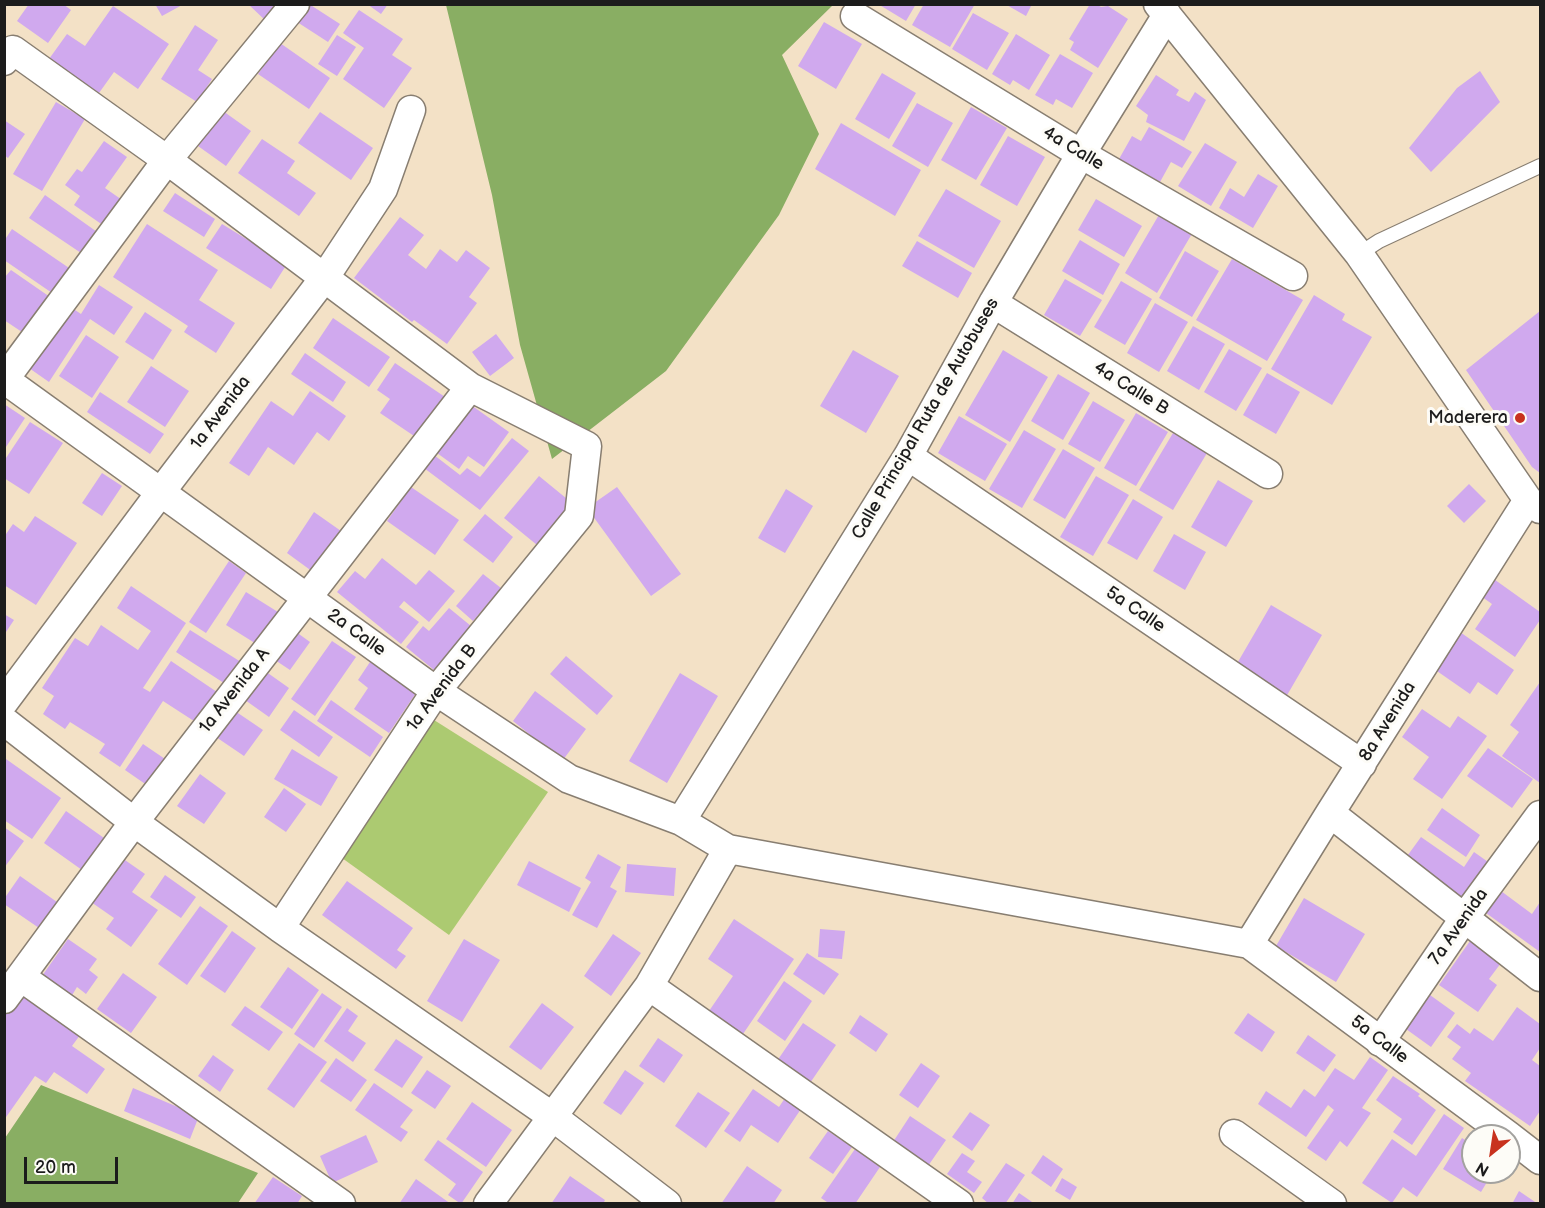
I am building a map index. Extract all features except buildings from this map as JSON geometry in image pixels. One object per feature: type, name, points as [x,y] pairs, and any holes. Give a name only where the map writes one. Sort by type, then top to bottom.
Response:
[{"type":"street","points":[[5,380],[167,160],[295,4]]},
{"type":"street","points":[[1162,10],[1359,254],[1534,505]]},
{"type":"street","name":"Calle Principal Ruta de Autobuses","points":[[681,821],[908,456],[993,303],[1162,10]]},
{"type":"street","name":"4a Calle","points":[[855,16],[1081,154],[1293,276]]},
{"type":"street","points":[[9,55],[167,160],[470,387]]},
{"type":"street","name":"1a Avenida","points":[[4,702],[325,277],[383,189],[411,110]]},
{"type":"street","name":"4a Calle B","points":[[993,303],[1268,474]]},
{"type":"street","name":"2a Calle","points":[[5,380],[436,692],[568,779],[681,821],[728,849]]},
{"type":"street","name":"1a Avenida B","points":[[280,927],[436,692],[579,516],[587,446],[470,387]]},
{"type":"street","name":"1a Avenida A","points":[[13,988],[134,822],[470,387]]},
{"type":"street","name":"5a Calle","points":[[908,456],[1362,764]]},
{"type":"street","name":"8a Avenida","points":[[1250,944],[1330,813],[1534,505]]},
{"type":"street","points":[[4,721],[134,822],[280,927],[553,1117],[668,1203]]},
{"type":"street","points":[[1330,813],[1540,977]]},
{"type":"street","name":"7a Avenida","points":[[1380,1042],[1465,917],[1540,814]]},
{"type":"street","points":[[488,1203],[649,986],[728,849],[1250,944]]},
{"type":"street","name":"5a Calle","points":[[1250,944],[1493,1124]]},
{"type":"street","points":[[649,986],[959,1203]]},
{"type":"street","points":[[13,988],[341,1203]]},
{"type":"street","points":[[1234,1134],[1326,1202]]},
{"type":"street","name":"5a Calle","points":[[1521,1144],[1539,1156]]},
{"type":"lane","points":[[1359,254],[1379,241],[1540,166]]},
{"type":"green space","points":[[446,5],[833,5],[782,55],[819,134],[779,215],[666,371],[552,459],[520,345],[492,195]]},
{"type":"green space","points":[[434,720],[548,792],[449,935],[342,858]]},
{"type":"green space","points":[[41,1085],[258,1173],[238,1203],[5,1203],[5,1138]]},
{"type":"place","name":"Maderera","points":[[1520,418]]}]
